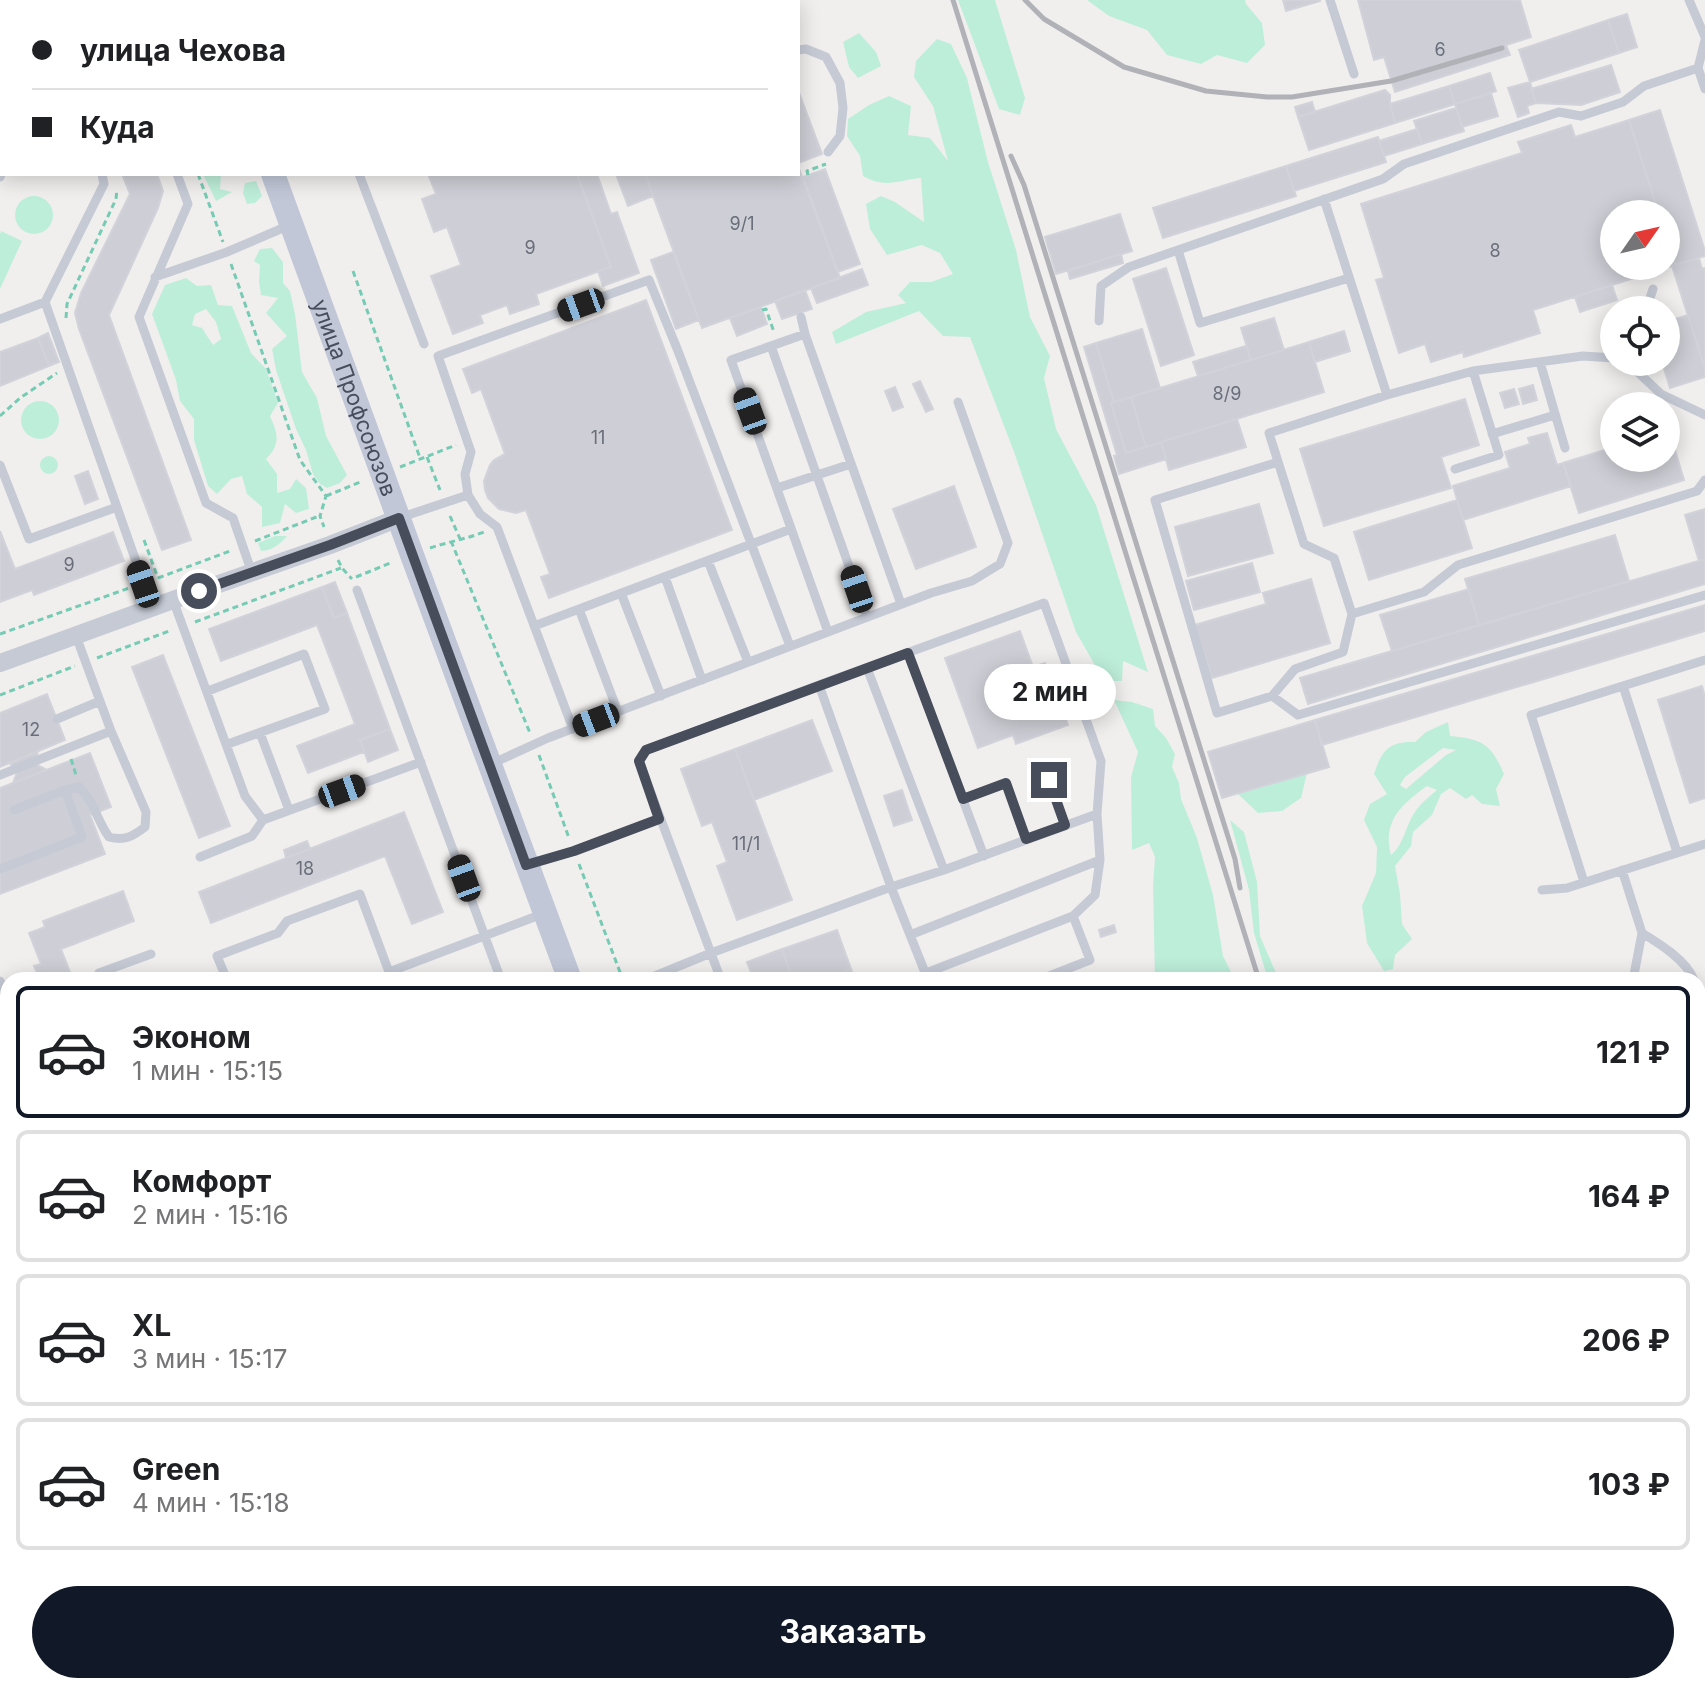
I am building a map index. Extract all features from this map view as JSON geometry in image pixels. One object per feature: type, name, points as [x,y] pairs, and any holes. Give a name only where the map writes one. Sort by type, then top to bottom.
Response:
[{"type":"main road","name":"улица Профсоюзов","points":[[274,176],[567,972]]},
{"type":"street","points":[[0,663],[399,518]]},
{"type":"lane","points":[[1330,0],[1354,74]]},
{"type":"lane","points":[[1689,0],[1705,38],[1698,68],[1705,89]]},
{"type":"lane","points":[[800,50],[826,57],[840,83],[843,108],[840,136],[828,152]]},
{"type":"lane","points":[[1099,321],[1101,286],[1129,267],[1383,179],[1404,164],[1559,112],[1581,116],[1623,102],[1644,86],[1698,68]]},
{"type":"lane","points":[[0,319],[45,302],[104,184],[102,176]]},
{"type":"lane","points":[[178,176],[188,204],[139,317],[206,503],[233,518],[252,573]]},
{"type":"lane","points":[[360,176],[424,344]]},
{"type":"lane","points":[[1324,199],[1387,395]]},
{"type":"lane","points":[[155,277],[227,252],[292,224]]},
{"type":"lane","points":[[1178,250],[1200,323],[1349,278]]},
{"type":"lane","points":[[573,729],[497,527],[480,514],[468,495],[465,474],[471,452],[438,356],[649,280],[790,646]]},
{"type":"lane","points":[[1651,296],[1653,289]]},
{"type":"lane","points":[[45,302],[152,607]]},
{"type":"lane","points":[[801,317],[901,604]]},
{"type":"lane","points":[[805,334],[731,360],[828,632]]},
{"type":"lane","points":[[771,346],[867,617]]},
{"type":"lane","points":[[1278,462],[1155,500],[1217,713],[1272,696],[1295,669],[1343,652],[1352,614],[1334,558],[1304,544],[1269,433],[1473,371],[1583,356],[1600,357]]},
{"type":"lane","points":[[1540,362],[1565,448]]},
{"type":"lane","points":[[1455,469],[1499,455],[1473,371]]},
{"type":"lane","points":[[1642,376],[1661,394],[1705,415]]},
{"type":"lane","points":[[491,764],[573,729],[790,646],[931,593],[972,581],[1000,564],[1008,543],[958,402]]},
{"type":"lane","points":[[1492,434],[1555,415]]},
{"type":"lane","points":[[777,488],[851,464]]},
{"type":"lane","points":[[0,465],[29,539],[117,507]]},
{"type":"lane","points":[[1352,614],[1424,592],[1458,565],[1697,491],[1705,480]]},
{"type":"lane","points":[[399,518],[468,495]]},
{"type":"lane","points":[[534,626],[791,529]]},
{"type":"lane","points":[[708,561],[748,662]]},
{"type":"lane","points":[[665,577],[702,680]]},
{"type":"lane","points":[[357,590],[498,972]]},
{"type":"lane","points":[[621,593],[661,696]]},
{"type":"lane","points":[[1272,696],[1298,715],[1705,595]]},
{"type":"lane","points":[[173,600],[245,796],[263,820]]},
{"type":"lane","points":[[718,972],[639,761],[646,750],[1044,603],[1101,761],[1097,814],[1100,860],[1095,895],[1073,916],[939,972]]},
{"type":"lane","points":[[579,609],[618,712]]},
{"type":"lane","points":[[14,810],[79,787],[91,800],[109,837],[120,840],[145,827],[146,812],[111,731],[76,636]]},
{"type":"lane","points":[[908,653],[984,856]]},
{"type":"lane","points":[[208,691],[304,654],[325,709],[228,744]]},
{"type":"lane","points":[[1584,882],[1531,715],[1705,660]]},
{"type":"lane","points":[[867,668],[944,870]]},
{"type":"lane","points":[[819,685],[891,887],[925,972]]},
{"type":"lane","points":[[1623,686],[1677,852]]},
{"type":"lane","points":[[57,719],[100,701]]},
{"type":"lane","points":[[0,775],[111,731]]},
{"type":"lane","points":[[260,733],[289,810]]},
{"type":"lane","points":[[200,857],[252,836],[263,820],[421,762]]},
{"type":"lane","points":[[1049,780],[1065,825]]},
{"type":"lane","points":[[963,799],[1006,783],[1026,839]]},
{"type":"lane","points":[[0,869],[82,837],[65,790]]},
{"type":"lane","points":[[665,972],[1097,814]]},
{"type":"lane","points":[[526,865],[574,851],[659,819]]},
{"type":"lane","points":[[1542,890],[1567,888],[1705,844]]},
{"type":"lane","points":[[910,935],[1100,860]]},
{"type":"lane","points":[[1622,870],[1642,933],[1635,972]]},
{"type":"lane","points":[[224,972],[217,956],[278,933],[287,921],[360,894],[389,972],[545,913]]},
{"type":"lane","points":[[1059,972],[1090,960],[1073,916]]},
{"type":"lane","points":[[1642,933],[1691,972]]},
{"type":"lane","points":[[102,972],[151,954]]},
{"type":"path","points":[[808,175],[807,171],[824,164]]},
{"type":"path","points":[[199,176],[300,460],[326,496],[320,516],[330,545],[357,590]]},
{"type":"path","points":[[66,320],[67,304],[116,199],[118,186]]},
{"type":"path","points":[[353,271],[420,458]]},
{"type":"path","points":[[762,310],[766,309],[771,323]]},
{"type":"path","points":[[0,416],[20,398],[68,366]]},
{"type":"path","points":[[142,534],[158,578],[320,516]]},
{"type":"path","points":[[451,541],[535,745],[620,972]]},
{"type":"path","points":[[0,634],[143,584]]},
{"type":"green space","points":[[958,0],[995,0],[1025,98],[1020,115],[999,109]]},
{"type":"green space","points":[[1087,0],[1245,0],[1262,23],[1265,45],[1247,63],[1217,55],[1201,64],[1167,55],[1147,30],[1109,16]]},
{"type":"green space","points":[[859,33],[876,52],[881,66],[858,78],[849,67],[843,42]]},
{"type":"green space","points":[[937,39],[951,44],[967,78],[988,162],[1016,250],[1030,317],[1050,356],[1044,378],[1056,429],[1096,505],[1148,672],[1123,661],[1122,681],[1104,681],[1076,632],[1014,452],[970,337],[943,336],[919,311],[836,344],[832,332],[866,312],[906,303],[898,295],[910,282],[931,282],[953,274],[940,253],[922,245],[887,255],[870,229],[866,204],[881,196],[924,222],[921,178],[885,183],[863,176],[860,156],[847,136],[848,119],[889,96],[911,106],[908,135],[930,138],[948,161],[933,106],[914,77],[916,61]]},
{"type":"green space","points":[[204,176],[221,176],[220,189],[232,192],[216,201]]},
{"type":"green space","points":[[256,181],[262,196],[255,203],[247,204],[243,193],[245,183]]},
{"type":"green space","points":[[34,196],[48,201],[53,215],[48,229],[34,234],[20,229],[15,215],[20,201]]},
{"type":"green space","points":[[1,231],[22,241],[0,289],[0,234]]},
{"type":"green space","points":[[272,248],[283,262],[283,283],[290,291],[295,314],[302,372],[317,398],[326,436],[347,475],[340,483],[327,488],[313,474],[276,370],[272,349],[287,336],[266,313],[278,298],[261,295],[260,265],[254,261],[260,249]]},
{"type":"green space","points":[[186,278],[197,286],[211,285],[218,305],[232,306],[251,353],[266,369],[278,403],[270,416],[276,444],[266,459],[277,474],[277,493],[290,489],[296,479],[306,488],[309,509],[296,513],[285,504],[280,523],[262,527],[262,507],[247,494],[242,476],[231,479],[217,494],[208,486],[194,440],[194,419],[180,401],[176,380],[152,314],[165,285]],"holes":[[[206,309],[216,322],[221,339],[213,345],[202,328],[192,325],[195,314]]]},
{"type":"green space","points":[[40,401],[53,407],[59,420],[53,433],[40,439],[27,433],[21,420],[27,407]]},
{"type":"green space","points":[[49,456],[58,465],[49,474],[40,465]]},
{"type":"green space","points":[[275,536],[287,536],[276,546],[261,551],[258,543]]},
{"type":"green space","points":[[1114,700],[1153,709],[1155,726],[1175,754],[1172,767],[1197,838],[1213,895],[1223,956],[1231,972],[1155,972],[1155,857],[1149,843],[1132,850],[1131,777],[1138,752]]},
{"type":"green space","points":[[1448,722],[1450,736],[1478,741],[1490,750],[1504,774],[1496,789],[1500,806],[1482,804],[1472,795],[1466,799],[1450,788],[1441,794],[1432,815],[1413,832],[1411,846],[1395,866],[1402,924],[1412,939],[1395,955],[1393,969],[1384,971],[1367,943],[1362,906],[1376,873],[1377,847],[1364,820],[1370,804],[1387,794],[1374,774],[1384,753],[1393,745],[1415,742],[1426,732]],"holes":[[[1443,748],[1456,750],[1406,789],[1400,785],[1405,777]],[[1427,786],[1437,790],[1417,809],[1399,846],[1391,855],[1389,832],[1396,814]]]},
{"type":"green space","points":[[1307,773],[1301,798],[1282,811],[1258,813],[1238,794]]},
{"type":"green space","points":[[1230,820],[1244,832],[1257,882],[1260,936],[1276,972],[1266,972],[1254,933],[1249,890]]},
{"type":"building","points":[[1283,0],[1320,0],[1320,1],[1286,11]]},
{"type":"building","points":[[1358,0],[1520,0],[1531,37],[1506,45],[1510,55],[1395,92],[1384,57],[1374,60]]},
{"type":"building","points":[[1627,14],[1637,47],[1619,53],[1608,20]]},
{"type":"building","points":[[1608,20],[1619,53],[1530,82],[1519,50]]},
{"type":"building","points":[[1611,65],[1620,92],[1581,105],[1536,103],[1531,89]]},
{"type":"building","points":[[1490,73],[1496,91],[1455,104],[1449,86]]},
{"type":"building","points":[[1530,82],[1536,103],[1527,106],[1529,113],[1518,117],[1508,88]]},
{"type":"building","points":[[1449,86],[1455,104],[1395,123],[1390,104]]},
{"type":"building","points":[[1385,90],[1390,95],[1395,123],[1309,150],[1298,117]]},
{"type":"building","points":[[1491,93],[1498,116],[1462,127],[1455,104]]},
{"type":"building","points":[[800,95],[822,154],[800,162]]},
{"type":"building","points":[[1312,102],[1315,112],[1298,117],[1295,107]]},
{"type":"building","points":[[1456,108],[1464,131],[1422,144],[1414,121]]},
{"type":"building","points":[[1660,110],[1705,256],[1680,264],[1680,200],[1655,200],[1629,120]]},
{"type":"building","points":[[1629,120],[1655,200],[1600,200],[1600,280],[1628,280],[1533,310],[1540,333],[1464,357],[1463,352],[1431,362],[1425,344],[1399,353],[1376,280],[1384,278],[1361,204],[1522,153],[1518,142],[1571,125],[1575,137]]},
{"type":"building","points":[[1417,129],[1422,144],[1384,156],[1379,141]]},
{"type":"building","points":[[1378,137],[1386,162],[1294,191],[1286,166]]},
{"type":"building","points":[[1286,166],[1296,196],[1163,238],[1153,208]]},
{"type":"building","points":[[825,169],[860,264],[838,272],[803,177]]},
{"type":"building","points":[[800,171],[840,278],[702,328],[646,176],[800,176]]},
{"type":"building","points":[[123,176],[158,176],[163,191],[109,315],[191,540],[162,550],[75,313],[81,293],[130,194]]},
{"type":"building","points":[[429,176],[578,176],[611,267],[536,294],[539,304],[510,314],[507,305],[480,315],[483,323],[453,334],[431,276],[461,265],[447,227],[434,232],[422,199],[436,194]]},
{"type":"building","points":[[578,176],[598,176],[611,214],[617,212],[639,273],[603,286],[598,271],[611,267]]},
{"type":"building","points":[[617,176],[646,176],[653,196],[628,206]]},
{"type":"building","points":[[1120,214],[1132,251],[1056,274],[1045,237]]},
{"type":"building","points":[[673,252],[699,320],[676,329],[651,260]]},
{"type":"building","points":[[1121,254],[1123,263],[1070,279],[1068,271]]},
{"type":"building","points":[[1699,258],[1702,269],[1705,268],[1705,369],[1676,280],[1680,280],[1680,264]]},
{"type":"building","points":[[1166,268],[1194,355],[1161,366],[1133,279]]},
{"type":"building","points":[[862,269],[868,285],[817,303],[811,288]]},
{"type":"building","points":[[1612,285],[1616,296],[1600,296],[1600,306],[1580,312],[1575,297]]},
{"type":"building","points":[[805,290],[812,309],[782,319],[775,301]]},
{"type":"building","points":[[646,300],[732,530],[549,598],[541,577],[550,574],[526,510],[516,513],[499,509],[488,498],[484,481],[490,465],[505,454],[481,389],[472,393],[463,369]]},
{"type":"building","points":[[761,307],[767,324],[737,336],[730,318]]},
{"type":"building","points":[[1688,315],[1705,377],[1670,388],[1666,376],[1680,376],[1680,318]]},
{"type":"building","points":[[1274,318],[1284,350],[1251,360],[1241,328]]},
{"type":"building","points":[[1142,329],[1160,388],[1114,402],[1096,343]]},
{"type":"building","points":[[1344,331],[1350,351],[1315,362],[1309,342]]},
{"type":"building","points":[[48,333],[59,362],[49,366],[38,338]]},
{"type":"building","points":[[38,338],[49,366],[0,386],[0,352]]},
{"type":"building","points":[[1309,342],[1324,392],[1146,447],[1131,397]]},
{"type":"building","points":[[1096,343],[1126,453],[1161,442],[1166,459],[1119,474],[1114,456],[1117,455],[1084,347]]},
{"type":"building","points":[[1246,346],[1251,360],[1198,376],[1193,362]]},
{"type":"building","points":[[920,381],[933,409],[926,412],[913,384]]},
{"type":"building","points":[[1533,385],[1537,400],[1523,404],[1519,389]]},
{"type":"building","points":[[895,387],[903,407],[893,411],[885,391]]},
{"type":"building","points":[[1514,389],[1519,404],[1505,408],[1500,393]]},
{"type":"building","points":[[1131,397],[1146,447],[1126,453],[1111,403]]},
{"type":"building","points":[[1465,399],[1479,445],[1441,457],[1451,488],[1324,526],[1300,449]]},
{"type":"building","points":[[1237,419],[1246,447],[1169,470],[1161,442]]},
{"type":"building","points":[[1547,433],[1557,465],[1563,463],[1571,486],[1463,520],[1453,486],[1510,468],[1505,452],[1530,444],[1528,438]]},
{"type":"building","points":[[1600,451],[1600,472],[1680,472],[1680,467],[1684,480],[1579,513],[1563,463]]},
{"type":"building","points":[[88,471],[98,499],[85,504],[75,476]]},
{"type":"building","points":[[954,486],[976,547],[916,569],[893,509]]},
{"type":"building","points":[[1457,500],[1472,548],[1369,580],[1354,532]]},
{"type":"building","points":[[1259,504],[1273,553],[1188,576],[1175,527]]},
{"type":"building","points":[[1705,509],[1705,559],[1699,561],[1685,515]]},
{"type":"building","points":[[0,531],[15,569],[113,532],[124,561],[34,595],[32,590],[0,602]]},
{"type":"building","points":[[1615,535],[1629,581],[1479,625],[1465,579]]},
{"type":"building","points":[[1705,559],[1705,584],[1308,704],[1300,678]]},
{"type":"building","points":[[1252,563],[1260,592],[1194,610],[1186,581]]},
{"type":"building","points":[[1311,579],[1330,643],[1212,678],[1195,625],[1266,604],[1263,593]]},
{"type":"building","points":[[335,582],[347,613],[334,618],[322,587]]},
{"type":"building","points":[[322,587],[334,618],[347,613],[390,729],[360,740],[364,752],[308,773],[297,746],[355,724],[317,625],[221,661],[209,629]]},
{"type":"building","points":[[1469,589],[1479,625],[1392,651],[1380,615]]},
{"type":"building","points":[[1705,605],[1705,631],[1322,745],[1315,720]]},
{"type":"building","points":[[1020,631],[1033,667],[1045,663],[1068,725],[1016,744],[1013,735],[978,748],[945,658]]},
{"type":"building","points":[[163,655],[230,826],[199,838],[132,667]]},
{"type":"building","points":[[1702,686],[1705,697],[1705,798],[1690,803],[1658,700]]},
{"type":"building","points":[[47,694],[65,740],[0,767],[0,713]]},
{"type":"building","points":[[812,720],[832,771],[754,800],[735,749]]},
{"type":"building","points":[[1315,720],[1329,767],[1222,798],[1208,752]]},
{"type":"building","points":[[390,729],[398,750],[368,762],[360,740]]},
{"type":"building","points":[[735,749],[792,900],[737,920],[717,866],[727,862],[712,822],[702,826],[681,769]]},
{"type":"building","points":[[38,751],[35,764],[47,770],[13,783],[18,770],[9,763]]},
{"type":"building","points":[[90,753],[111,807],[90,815],[105,854],[0,894],[0,788]]},
{"type":"building","points":[[902,790],[912,820],[894,826],[884,796]]},
{"type":"building","points":[[404,812],[443,912],[412,924],[385,856],[211,923],[199,892]]},
{"type":"building","points":[[307,841],[310,849],[286,858],[284,850]]},
{"type":"building","points":[[123,891],[134,921],[61,949],[70,972],[37,972],[34,966],[41,964],[29,933],[45,927],[43,921]]},
{"type":"building","points":[[1114,925],[1116,932],[1101,937],[1099,930]]},
{"type":"building","points":[[837,930],[851,969],[843,972],[790,972],[782,949]]},
{"type":"building","points":[[782,949],[790,972],[751,972],[747,962]]},
{"type":"railway","points":[[953,0],[1257,972]]},
{"type":"railway","points":[[1025,0],[1044,19],[1124,67],[1206,91],[1292,97],[1391,81],[1502,48]]},
{"type":"railway","points":[[1011,156],[1024,185],[1235,859],[1240,888]]},
{"type":"route","points":[[199,591],[399,518],[526,865],[574,851],[659,819],[639,761],[646,750],[908,653],[963,799],[1006,783],[1026,839],[1065,825],[1049,780]]}]
